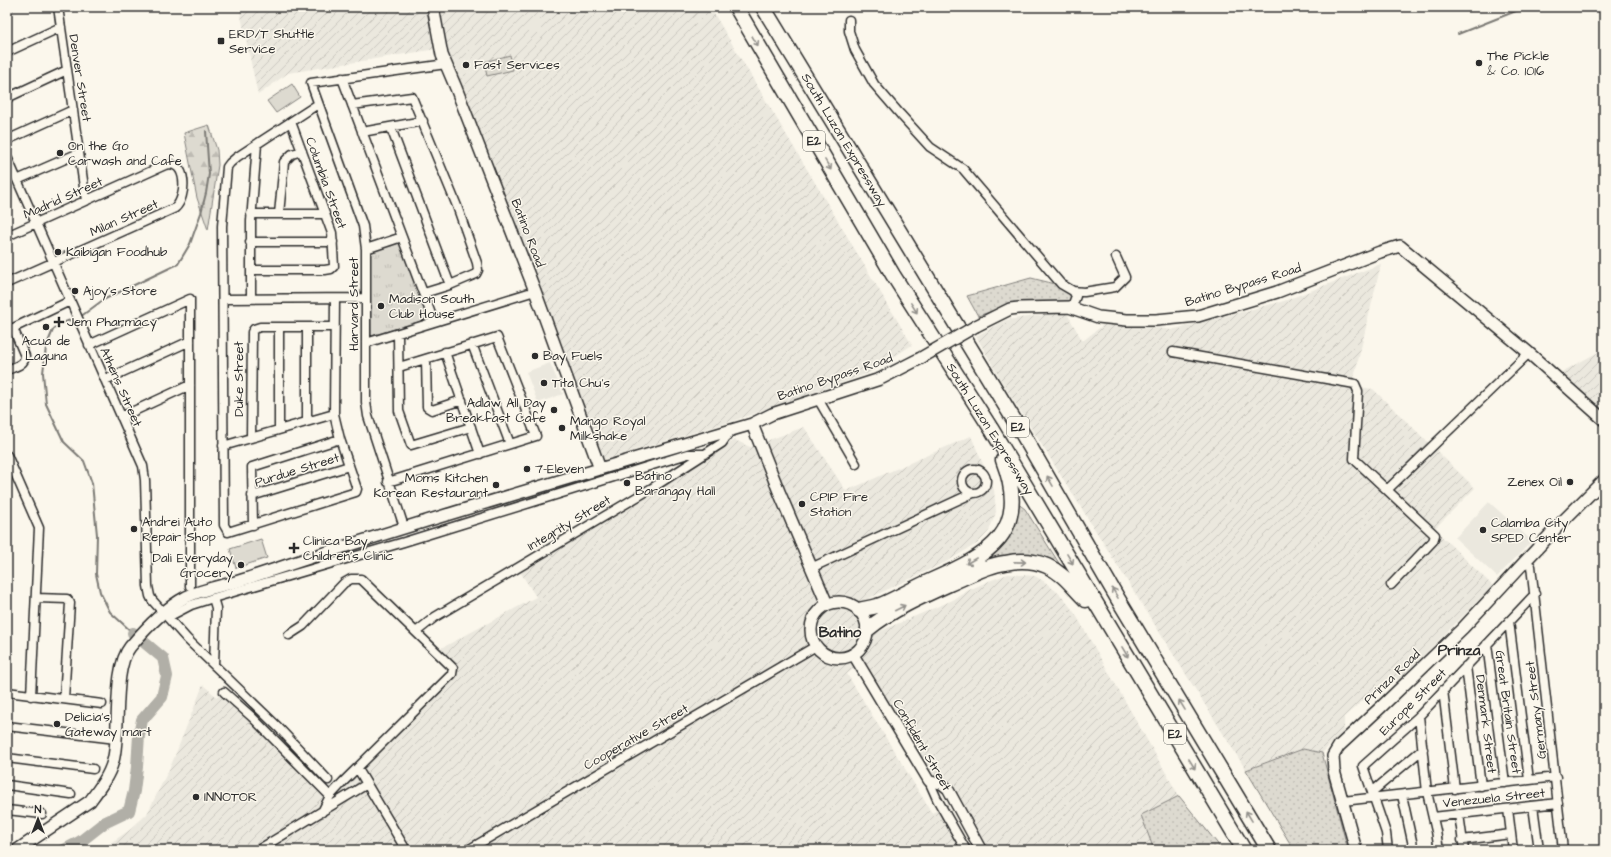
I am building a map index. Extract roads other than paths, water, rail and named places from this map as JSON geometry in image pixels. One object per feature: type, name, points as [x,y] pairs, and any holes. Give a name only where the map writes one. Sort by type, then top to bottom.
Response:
[{"type":"highway","name":"South Luzon Expressway","points":[[736,7],[893,275],[992,430],[1244,850]]},
{"type":"highway","name":"South Luzon Expressway","points":[[763,7],[1018,426],[1118,598],[1269,850]]},
{"type":"highway","points":[[859,610],[881,604],[958,568],[988,550],[1000,536],[1009,520],[1012,504],[1009,476],[992,430]]},
{"type":"highway","points":[[868,629],[886,615],[938,589],[984,569],[1004,563],[1019,562],[1040,564],[1062,574],[1082,597],[1105,619]]},
{"type":"main road","name":"Batino Road","points":[[433,7],[442,55],[535,291],[600,469]]},
{"type":"main road","name":"Batino Bypass Road","points":[[116,739],[121,670],[125,655],[129,647],[154,622],[166,615],[184,598],[195,593],[239,581],[404,528],[752,424],[772,414],[880,379],[919,360],[976,326],[1010,309],[1069,307],[1098,317],[1126,320],[1156,320],[1198,316],[1277,292],[1380,252],[1400,246],[1529,353],[1604,420]]},
{"type":"main road","points":[[752,424],[827,604]]},
{"type":"main road","name":"Prinza Road","points":[[1356,850],[1334,772],[1333,756],[1339,746],[1463,628],[1560,524],[1604,480]]},
{"type":"main road","points":[[835,602],[852,604],[859,610],[868,629],[864,644],[853,654],[837,658],[822,652],[816,646],[811,634],[812,622],[817,612],[827,604],[835,602]]},
{"type":"main road","points":[[17,850],[90,800],[99,790],[110,770],[114,756],[116,739]]},
{"type":"street","name":"Denver Street","points":[[58,7],[86,201]]},
{"type":"street","points":[[849,20],[849,31],[855,50],[874,84],[930,147],[964,170],[1061,284],[1073,291],[1084,292],[1116,286],[1125,277],[1116,257]]},
{"type":"street","points":[[7,52],[60,27]]},
{"type":"street","points":[[434,322],[342,78],[446,64]]},
{"type":"street","points":[[7,98],[67,70]]},
{"type":"street","name":"Harvard Street","points":[[342,78],[311,83],[363,226],[366,249],[366,402],[368,416],[404,528]]},
{"type":"street","points":[[352,105],[412,96],[457,206],[478,267],[476,274],[450,285],[424,293]]},
{"type":"street","points":[[318,104],[237,157],[230,162],[227,167],[222,226],[224,299],[224,525],[228,532],[356,492],[334,414],[335,299]]},
{"type":"street","points":[[7,140],[73,110]]},
{"type":"street","points":[[362,132],[391,128],[422,120]]},
{"type":"street","name":"Columbia Street","points":[[251,270],[325,270],[331,269],[334,266],[332,233],[291,122]]},
{"type":"street","points":[[391,128],[450,285]]},
{"type":"street","points":[[251,299],[251,214],[257,144]]},
{"type":"street","points":[[279,214],[284,162],[292,154],[302,151]]},
{"type":"street","points":[[17,180],[79,153]]},
{"type":"street","name":"Athens Street","points":[[7,157],[122,417],[145,473],[148,591],[152,600],[214,665],[283,732],[328,780]]},
{"type":"street","name":"Madrid Street","points":[[7,236],[165,165],[173,164]]},
{"type":"street","name":"Milan Street","points":[[7,282],[175,208],[182,200],[183,185],[178,166],[173,164]]},
{"type":"street","points":[[251,214],[325,214]]},
{"type":"street","points":[[366,249],[402,237]]},
{"type":"street","points":[[250,242],[333,242]]},
{"type":"street","points":[[366,343],[535,291]]},
{"type":"street","points":[[1069,307],[1073,304],[1076,296],[1073,291]]},
{"type":"street","points":[[224,299],[366,298]]},
{"type":"street","points":[[90,344],[190,299],[190,586]]},
{"type":"street","points":[[7,370],[23,363],[25,360],[25,356],[10,329],[70,301]]},
{"type":"street","name":"Duke Street","points":[[251,438],[252,332],[254,329],[260,327],[334,327]]},
{"type":"street","points":[[279,429],[280,327]]},
{"type":"street","points":[[307,327],[307,421]]},
{"type":"street","points":[[398,334],[399,411],[411,445],[471,427]]},
{"type":"street","points":[[388,482],[536,436],[497,337],[399,367]]},
{"type":"street","points":[[105,380],[190,341]]},
{"type":"street","points":[[472,344],[510,444]]},
{"type":"street","points":[[445,352],[480,454]]},
{"type":"street","points":[[1173,352],[1355,384],[1358,391],[1354,459],[1435,535],[1433,541],[1391,585]]},
{"type":"street","points":[[1387,490],[1529,353]]},
{"type":"street","points":[[426,359],[426,407],[432,410],[462,400]]},
{"type":"street","points":[[122,417],[190,385]]},
{"type":"street","points":[[818,399],[856,464]]},
{"type":"street","points":[[223,446],[334,414]]},
{"type":"street","name":"Integrity Street","points":[[416,632],[435,617],[652,488],[722,443],[731,430]]},
{"type":"street","points":[[252,525],[252,467],[340,439]]},
{"type":"street","points":[[166,615],[213,598],[404,542],[688,454],[705,454]]},
{"type":"street","points":[[7,456],[39,528],[31,696]]},
{"type":"street","name":"Purdue Street","points":[[252,496],[349,466]]},
{"type":"street","points":[[811,568],[973,493]]},
{"type":"street","name":"Germany Street","points":[[1532,566],[1563,850]]},
{"type":"street","points":[[289,635],[303,626],[344,583],[351,578],[361,579],[453,668],[452,674],[330,796],[322,812]]},
{"type":"street","name":"Europe Street","points":[[1373,795],[1363,766],[1419,716],[1535,594]]},
{"type":"street","points":[[36,598],[67,599],[70,603],[64,699]]},
{"type":"street","points":[[213,598],[216,608],[214,665]]},
{"type":"street","points":[[1509,620],[1529,780]]},
{"type":"street","name":"Great Britain Street","points":[[1487,644],[1505,783]]},
{"type":"street","name":"Cooperative Street","points":[[468,850],[816,646]]},
{"type":"street","name":"Confident Street","points":[[853,654],[929,781],[937,799],[966,850]]},
{"type":"street","name":"Denmark Street","points":[[1466,666],[1481,786]]},
{"type":"street","points":[[1443,690],[1455,789]]},
{"type":"street","points":[[7,692],[102,704]]},
{"type":"street","points":[[224,692],[252,717],[330,796]]},
{"type":"street","points":[[1419,716],[1427,792],[1439,850]]},
{"type":"street","points":[[7,726],[116,739]]},
{"type":"street","points":[[1373,795],[1423,749]]},
{"type":"street","points":[[7,758],[93,769]]},
{"type":"street","points":[[358,768],[406,850]]},
{"type":"street","points":[[1343,801],[1373,795],[1402,795],[1556,777]]},
{"type":"street","points":[[929,781],[942,784],[948,789],[981,850]]},
{"type":"street","points":[[258,850],[367,784]]},
{"type":"street","points":[[7,785],[71,794]]},
{"type":"street","points":[[1373,795],[1386,833],[1388,850]]},
{"type":"street","points":[[1402,795],[1414,850]]},
{"type":"street","name":"Venezuela Street","points":[[1433,817],[1558,803]]},
{"type":"street","points":[[1533,806],[1538,850]]},
{"type":"street","points":[[1508,809],[1513,850]]},
{"type":"street","points":[[7,810],[42,814]]},
{"type":"street","points":[[1459,814],[1464,850]]},
{"type":"street","points":[[1462,840],[1511,834]]},
{"type":"waterway","points":[[1458,34],[1526,7]]},
{"type":"waterway","points":[[80,317],[103,300],[178,264],[190,244],[201,213],[206,193],[209,174],[206,131]]},
{"type":"waterway","points":[[75,318],[58,325],[53,330],[46,347],[43,373],[46,404],[64,442],[84,461],[92,483],[97,535],[96,574],[100,592],[110,612],[133,633]]},
{"type":"waterway","points":[[64,850],[81,841],[104,823],[129,811],[134,791],[139,735],[142,720],[162,697],[167,676],[163,658],[133,633]]},
{"type":"place","name":"ERD/T Shuttle Service","points":[[221,41]]},
{"type":"place","name":"The Pickle & Co. 1016","points":[[1479,63]]},
{"type":"place","name":"Fast Services","points":[[466,65]]},
{"type":"place","name":"On the Go Carwash and Cafe","points":[[60,153]]},
{"type":"place","name":"Kaibigan Foodhub","points":[[58,252]]},
{"type":"place","name":"Ajoy's Store","points":[[75,291]]},
{"type":"place","name":"Madison South Club House","points":[[381,306]]},
{"type":"place","name":"Jem Pharmacy","points":[[59,322]]},
{"type":"place","name":"Acua de Laguna","points":[[46,327]]},
{"type":"place","name":"Bay Fuels","points":[[535,356]]},
{"type":"place","name":"Tita Chu's","points":[[544,383]]},
{"type":"place","name":"Adlaw All Day Breakfast Cafe","points":[[554,410]]},
{"type":"place","name":"Mango Royal Milkshake","points":[[562,428]]},
{"type":"place","name":"7-Eleven","points":[[527,469]]},
{"type":"place","name":"Zenex Oil","points":[[1570,482]]},
{"type":"place","name":"Batino Barangay Hall","points":[[627,483]]},
{"type":"place","name":"Moms Kitchen Korean Restaurant","points":[[496,485]]},
{"type":"place","name":"CPIP Fire Station","points":[[802,504]]},
{"type":"place","name":"Andrei Auto Repair Shop","points":[[134,529]]},
{"type":"place","name":"Calamba City SPED Center","points":[[1483,530]]},
{"type":"place","name":"Clinica Bay Children's Clinic","points":[[294,548]]},
{"type":"place","name":"Dali Everyday Grocery","points":[[241,565]]},
{"type":"place","name":"Delicia's Gateway mart","points":[[57,724]]},
{"type":"place","name":"INNOTOR","points":[[196,797]]},
{"type":"district","name":"Batino","points":[[840,632]]},
{"type":"district","name":"Prinza","points":[[1459,650]]}]
